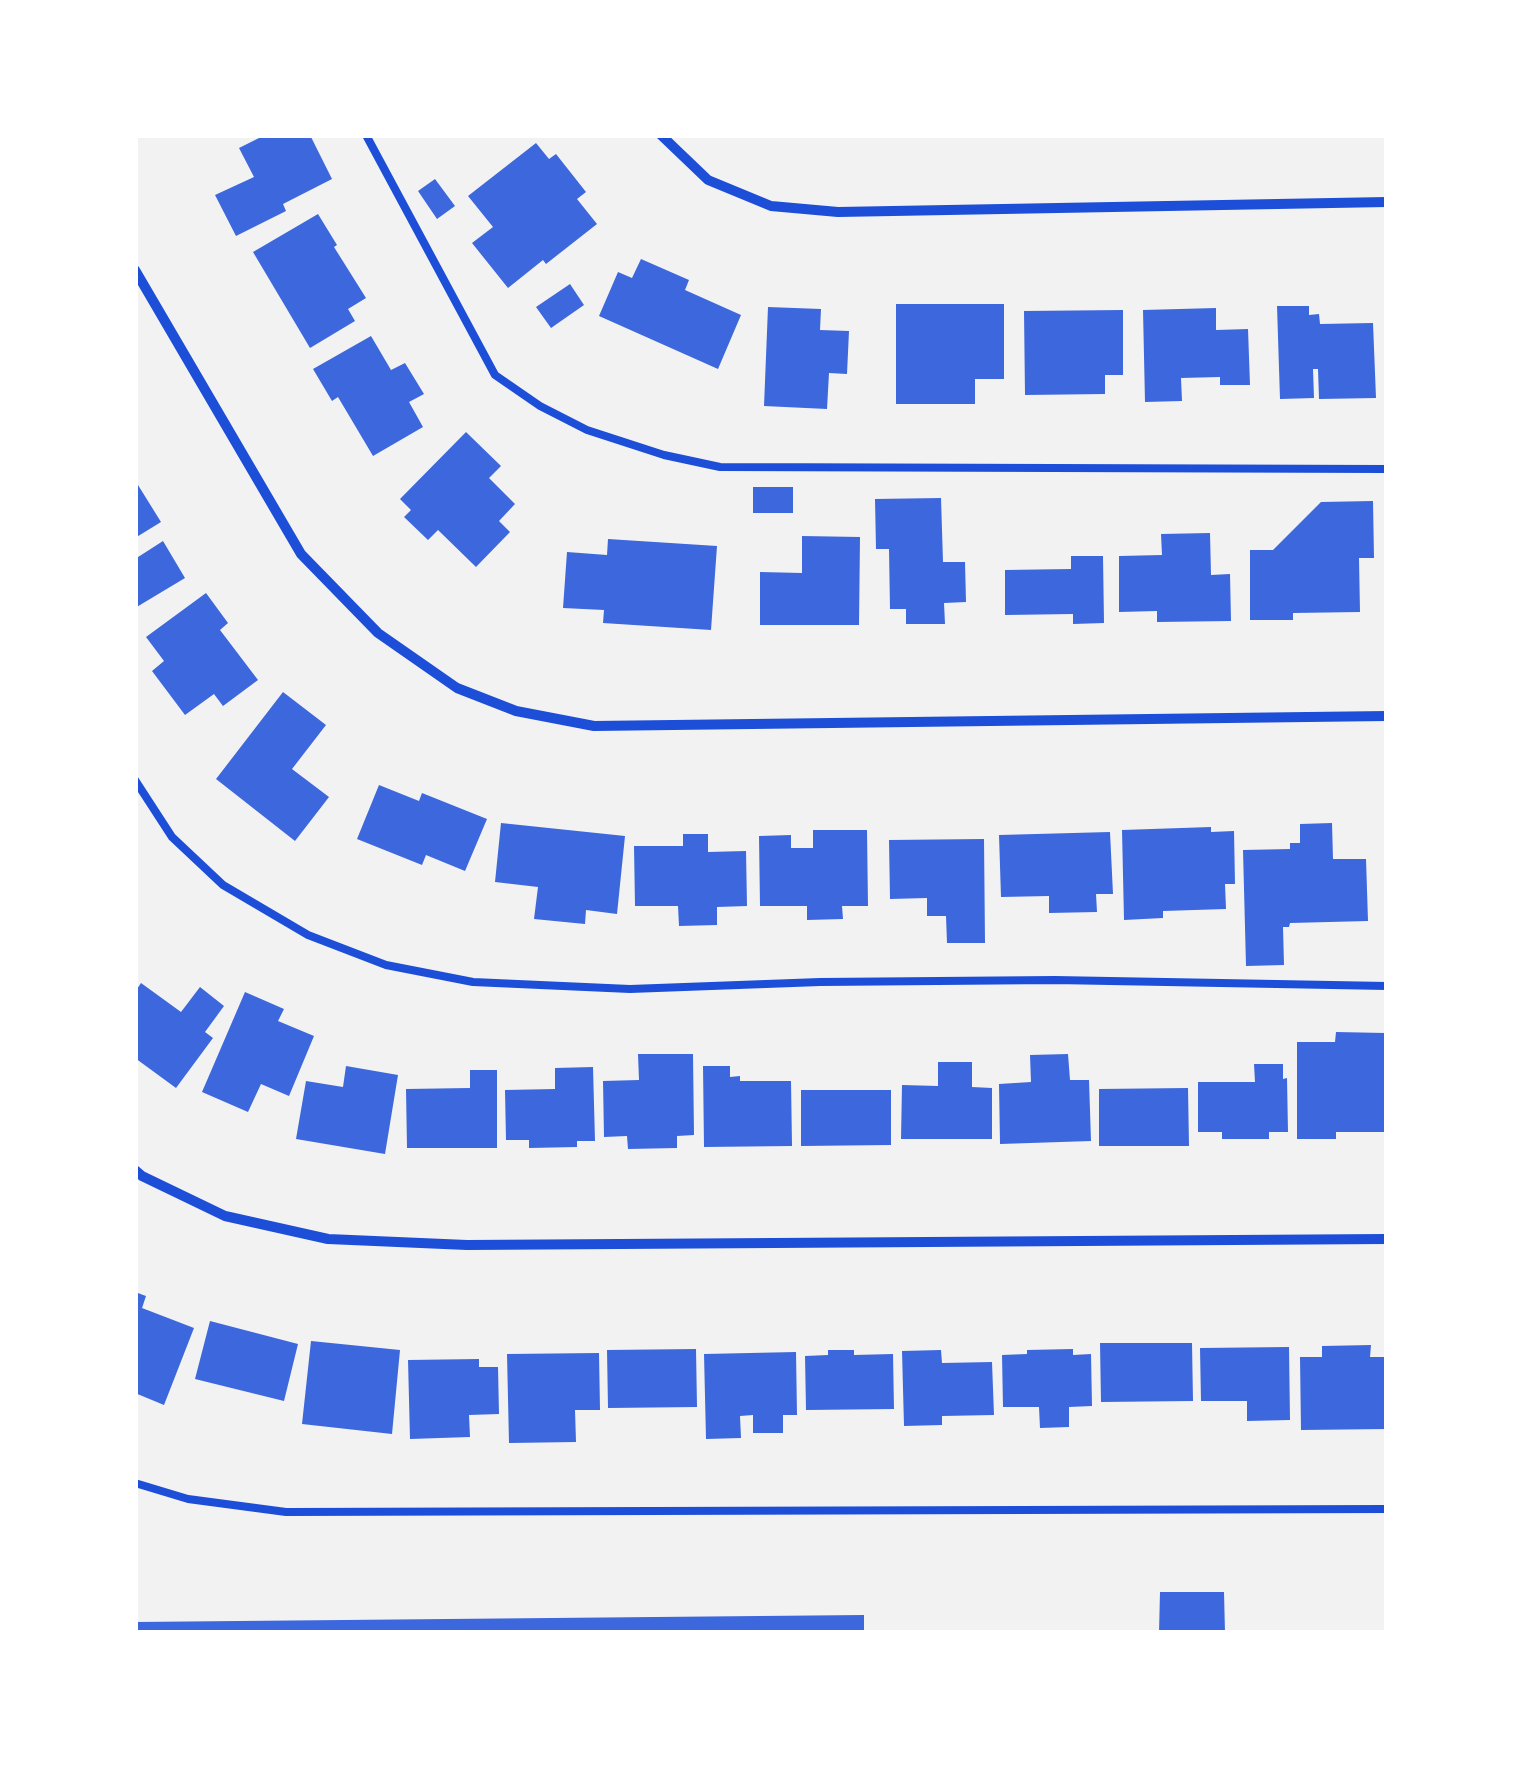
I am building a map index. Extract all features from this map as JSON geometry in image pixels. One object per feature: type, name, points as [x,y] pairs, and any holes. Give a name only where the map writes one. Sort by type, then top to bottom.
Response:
[{"type":"street","points":[[660,135],[708,180],[771,206],[838,212],[1387,202]]},
{"type":"street","points":[[135,270],[301,554],[378,633],[457,688],[516,712],[594,726],[1387,716]]},
{"type":"street","points":[[135,1170],[225,1216],[328,1240],[467,1244],[1387,1240]]},
{"type":"lane","points":[[366,135],[494,375],[540,406],[588,430],[664,455],[720,467],[1387,469]]},
{"type":"lane","points":[[135,780],[172,837],[223,885],[308,935],[386,965],[474,982],[630,989],[1036,980],[1387,986]]},
{"type":"lane","points":[[135,1483],[188,1499],[286,1512],[1387,1509]]},
{"type":"building","points":[[265,135],[310,135],[332,179],[283,204],[286,211],[236,236],[215,195],[254,177],[239,148]]},
{"type":"building","points":[[536,143],[549,159],[556,154],[586,192],[577,199],[597,224],[508,288],[472,243],[493,227],[468,196]]},
{"type":"building","points":[[435,179],[455,206],[437,219],[418,191]]},
{"type":"building","points":[[318,214],[366,298],[348,309],[355,321],[310,348],[253,252]]},
{"type":"building","points":[[641,259],[689,280],[685,290],[741,315],[718,369],[599,316],[618,272],[632,278]]},
{"type":"building","points":[[570,284],[584,305],[551,328],[536,307]]},
{"type":"building","points":[[896,304],[1004,304],[1004,379],[975,379],[975,404],[896,404]]},
{"type":"building","points":[[1277,306],[1309,306],[1309,315],[1319,314],[1320,324],[1373,323],[1376,398],[1319,399],[1318,369],[1313,369],[1314,398],[1280,399]]},
{"type":"building","points":[[768,307],[821,309],[820,330],[849,331],[847,374],[829,373],[827,409],[764,406]]},
{"type":"building","points":[[1216,308],[1216,330],[1248,329],[1250,385],[1220,385],[1220,377],[1181,378],[1182,401],[1145,402],[1143,310]]},
{"type":"building","points":[[1123,310],[1123,375],[1105,375],[1105,394],[1025,395],[1024,311]]},
{"type":"building","points":[[371,336],[391,370],[405,363],[424,394],[409,402],[423,427],[373,456],[338,397],[332,401],[313,369]]},
{"type":"building","points":[[466,432],[501,466],[489,478],[515,504],[499,521],[510,532],[476,567],[438,530],[428,540],[404,517],[411,510],[400,499]]},
{"type":"building","points":[[138,485],[161,522],[135,538],[135,486]]},
{"type":"building","points":[[753,487],[793,487],[793,513],[753,513]]},
{"type":"building","points":[[941,498],[943,562],[965,562],[966,602],[944,603],[945,624],[906,624],[906,609],[890,609],[889,549],[876,549],[875,499]]},
{"type":"building","points":[[1373,501],[1374,558],[1359,558],[1360,612],[1293,613],[1293,620],[1250,620],[1250,550],[1273,550],[1321,502]]},
{"type":"building","points":[[1210,533],[1211,575],[1230,574],[1231,621],[1157,622],[1157,611],[1119,612],[1119,556],[1162,555],[1161,534]]},
{"type":"building","points":[[802,536],[860,537],[859,625],[760,625],[760,572],[802,573]]},
{"type":"building","points":[[608,539],[717,546],[711,630],[603,623],[604,610],[563,608],[567,552],[607,555]]},
{"type":"building","points":[[163,541],[185,578],[135,608],[135,559]]},
{"type":"building","points":[[1071,556],[1103,556],[1104,623],[1073,624],[1073,614],[1005,615],[1005,570],[1071,569]]},
{"type":"building","points":[[206,593],[228,623],[220,630],[258,680],[223,706],[214,694],[185,715],[152,671],[164,661],[146,637]]},
{"type":"building","points":[[283,692],[326,725],[292,769],[329,797],[295,841],[216,779]]},
{"type":"building","points":[[379,785],[419,801],[422,793],[487,819],[465,871],[426,855],[422,865],[357,839]]},
{"type":"building","points":[[501,823],[625,836],[617,914],[586,910],[585,924],[534,919],[538,887],[495,882]]},
{"type":"building","points":[[1332,823],[1333,859],[1366,859],[1368,921],[1290,923],[1283,927],[1284,965],[1246,966],[1243,850],[1290,849],[1290,843],[1300,843],[1300,824]]},
{"type":"building","points":[[1211,827],[1211,832],[1234,831],[1235,884],[1225,884],[1226,909],[1163,911],[1163,918],[1124,920],[1122,830]]},
{"type":"building","points":[[813,830],[867,830],[868,906],[842,906],[843,919],[807,920],[807,906],[760,906],[759,836],[791,835],[791,848],[813,848]]},
{"type":"building","points":[[1110,832],[1113,894],[1096,894],[1097,912],[1049,913],[1049,896],[1001,897],[999,835]]},
{"type":"building","points":[[683,834],[708,834],[708,852],[746,851],[747,906],[717,907],[717,925],[679,926],[678,906],[635,906],[634,846],[683,846]]},
{"type":"building","points":[[984,839],[985,943],[947,943],[946,916],[927,916],[927,898],[890,899],[889,840]]},
{"type":"building","points":[[141,983],[181,1012],[200,987],[224,1006],[205,1032],[213,1038],[176,1088],[135,1058],[135,992]]},
{"type":"building","points":[[245,992],[284,1009],[278,1021],[314,1036],[289,1096],[261,1084],[248,1112],[202,1092]]},
{"type":"building","points":[[1336,1032],[1385,1033],[1385,1132],[1336,1132],[1336,1139],[1297,1139],[1297,1042],[1335,1042]]},
{"type":"building","points":[[638,1054],[693,1054],[694,1135],[677,1136],[677,1148],[628,1149],[627,1136],[604,1137],[603,1081],[639,1080]]},
{"type":"building","points":[[1068,1054],[1070,1080],[1089,1080],[1091,1141],[1000,1144],[999,1084],[1031,1082],[1030,1055]]},
{"type":"building","points":[[938,1062],[972,1062],[972,1087],[992,1088],[992,1139],[901,1139],[902,1085],[938,1086]]},
{"type":"building","points":[[1254,1064],[1283,1064],[1288,1132],[1269,1132],[1269,1139],[1222,1139],[1222,1132],[1198,1132],[1198,1082],[1255,1082]]},
{"type":"building","points":[[346,1066],[398,1075],[385,1154],[296,1139],[306,1081],[343,1087]]},
{"type":"building","points":[[703,1066],[730,1066],[730,1077],[740,1076],[740,1081],[791,1081],[792,1146],[704,1147]]},
{"type":"building","points":[[593,1067],[595,1141],[577,1141],[577,1147],[529,1148],[529,1140],[506,1140],[505,1090],[555,1089],[555,1068]]},
{"type":"building","points":[[470,1070],[497,1070],[497,1148],[407,1148],[406,1089],[470,1088]]},
{"type":"building","points":[[1188,1088],[1189,1146],[1099,1146],[1099,1089]]},
{"type":"building","points":[[801,1090],[891,1090],[891,1145],[801,1146]]},
{"type":"building","points":[[135,1292],[146,1296],[142,1308],[194,1328],[164,1405],[135,1393]]},
{"type":"building","points":[[210,1321],[298,1344],[284,1401],[195,1379]]},
{"type":"building","points":[[311,1341],[400,1350],[392,1434],[302,1424]]},
{"type":"building","points":[[1100,1343],[1192,1343],[1193,1401],[1101,1402]]},
{"type":"building","points":[[1371,1345],[1370,1357],[1387,1357],[1387,1429],[1301,1430],[1300,1357],[1322,1357],[1322,1346]]},
{"type":"building","points":[[1289,1347],[1290,1420],[1247,1421],[1247,1401],[1201,1401],[1200,1348]]},
{"type":"building","points":[[696,1349],[697,1407],[608,1408],[607,1350]]},
{"type":"building","points":[[1073,1349],[1073,1355],[1091,1354],[1092,1406],[1069,1407],[1069,1427],[1040,1428],[1039,1407],[1003,1407],[1002,1355]]},
{"type":"building","points":[[828,1350],[854,1350],[854,1355],[893,1354],[894,1409],[806,1410],[805,1356],[828,1355]]},
{"type":"building","points":[[941,1350],[942,1363],[992,1362],[994,1415],[942,1416],[942,1425],[904,1426],[902,1351]]},
{"type":"building","points":[[796,1352],[797,1415],[783,1415],[783,1433],[753,1433],[753,1415],[740,1416],[741,1438],[706,1439],[704,1354]]},
{"type":"building","points":[[599,1353],[600,1410],[575,1410],[576,1442],[509,1443],[507,1354]]},
{"type":"building","points":[[479,1359],[479,1367],[498,1367],[499,1414],[469,1415],[470,1437],[410,1439],[408,1360]]},
{"type":"building","points":[[1160,1592],[1224,1592],[1225,1633],[1159,1633]]},
{"type":"building","points":[[864,1615],[864,1633],[135,1633],[135,1622]]}]
